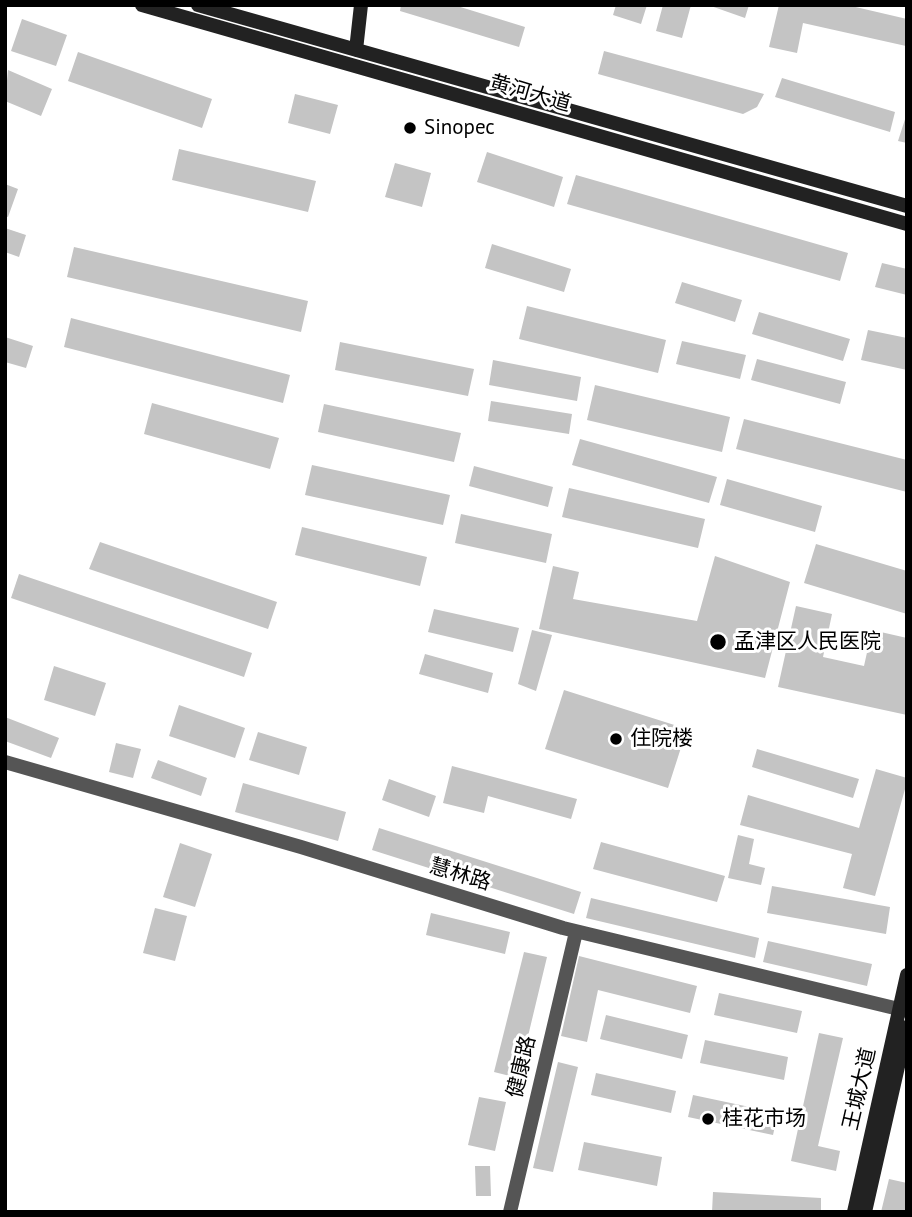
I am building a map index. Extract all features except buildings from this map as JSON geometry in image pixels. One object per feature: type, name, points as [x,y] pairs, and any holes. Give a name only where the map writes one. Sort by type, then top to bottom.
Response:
[{"type":"main road","name":"黄河大道","points":[[142,5],[907,224]]},
{"type":"main road","name":"黄河大道","points":[[198,5],[907,206]]},
{"type":"main road","points":[[356,50],[361,5]]},
{"type":"main road","name":"王城大道","points":[[854,1212],[903,1010],[907,975]]},
{"type":"main road","name":"王城大道","points":[[865,1212],[907,1027]]},
{"type":"street","name":"慧林路","points":[[5,762],[301,847],[576,932],[903,1010]]},
{"type":"street","name":"健康路","points":[[510,1212],[576,932]]},
{"type":"place","name":"Sinopec","points":[[410,128]]},
{"type":"place","name":"孟津区人民医院","points":[[718,642]]},
{"type":"place","name":"住院楼","points":[[616,739]]},
{"type":"place","name":"桂花市场","points":[[708,1119]]}]
